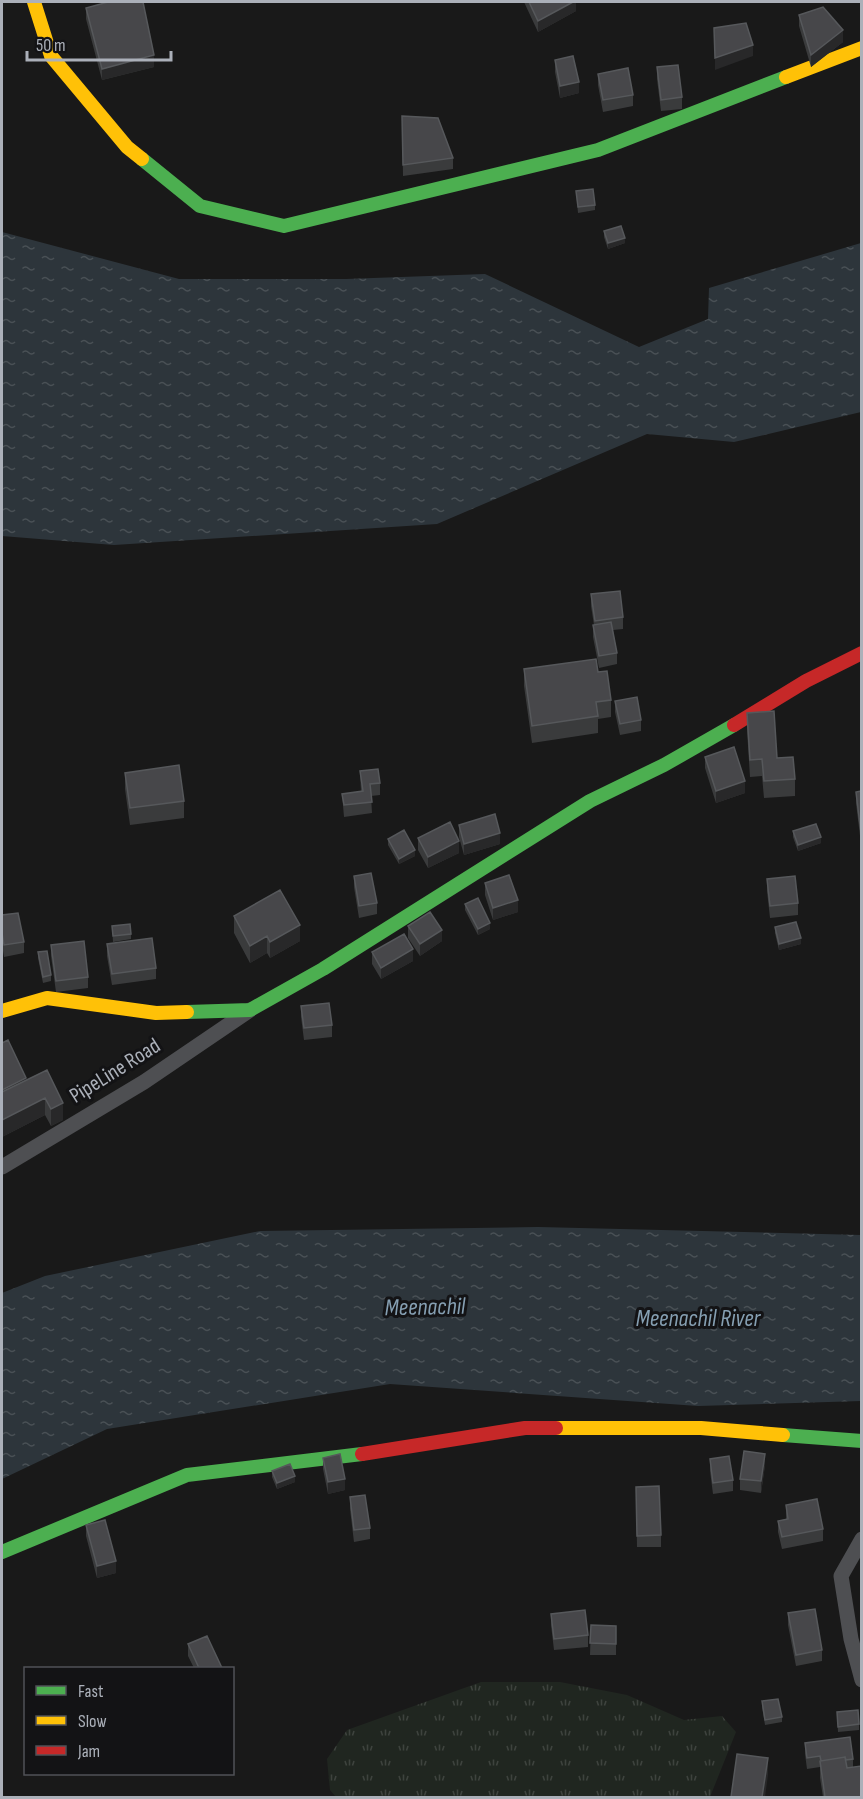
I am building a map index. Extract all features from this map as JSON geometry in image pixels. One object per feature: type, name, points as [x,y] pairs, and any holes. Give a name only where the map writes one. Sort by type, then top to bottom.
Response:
[{"type":"street","points":[[34,2],[51,56],[127,147],[200,206],[284,226],[598,150],[861,48]]},
{"type":"street","points":[[2,1011],[47,998],[156,1012],[250,1010],[333,963],[590,801],[664,765],[806,681],[859,653]]},
{"type":"street","name":"PipeLine Road","points":[[2,1167],[144,1082],[250,1010]]},
{"type":"street","points":[[2,1552],[187,1476],[321,1460],[525,1428],[701,1428],[861,1441]]},
{"type":"street","points":[[861,1539],[841,1576],[851,1639],[861,1680]]},
{"type":"green space","points":[[481,1682],[560,1682],[627,1695],[684,1720],[722,1716],[736,1732],[710,1797],[336,1797],[330,1790],[327,1759],[347,1730]]},
{"type":"water","points":[[2,232],[179,279],[346,279],[485,274],[639,347],[708,319],[709,288],[861,243],[861,412],[734,442],[647,434],[437,524],[114,545],[2,536]]},
{"type":"water","name":"Meenachil River","points":[[538,1227],[861,1235],[861,1401],[698,1406],[390,1384],[107,1429],[2,1479],[2,1293],[45,1276],[260,1231]]},
{"type":"building","points":[[108,2],[143,2],[154,55],[102,69],[86,8]]},
{"type":"building","points":[[529,2],[573,2],[538,21]]},
{"type":"building","points":[[823,7],[843,30],[811,55],[799,15]]},
{"type":"building","points":[[746,23],[753,45],[715,58],[714,28]]},
{"type":"building","points":[[573,56],[579,82],[560,86],[555,60]]},
{"type":"building","points":[[678,65],[682,97],[661,100],[657,67]]},
{"type":"building","points":[[628,68],[633,95],[603,100],[598,74]]},
{"type":"building","points":[[402,116],[438,118],[453,158],[403,165]]},
{"type":"building","points":[[593,189],[595,205],[578,207],[576,191]]},
{"type":"building","points":[[621,226],[625,238],[608,243],[604,231]]},
{"type":"building","points":[[620,591],[623,617],[595,621],[591,594]]},
{"type":"building","points":[[611,622],[617,653],[599,656],[593,625]]},
{"type":"building","points":[[596,659],[598,672],[607,671],[611,700],[596,702],[598,716],[532,726],[524,669]]},
{"type":"building","points":[[637,697],[641,720],[620,724],[615,701]]},
{"type":"building","points":[[774,711],[777,758],[793,757],[795,779],[764,781],[762,759],[750,760],[747,713]]},
{"type":"building","points":[[734,747],[745,781],[716,791],[705,757]]},
{"type":"building","points":[[179,765],[184,801],[130,808],[125,773]]},
{"type":"building","points":[[378,769],[380,783],[370,784],[372,802],[344,805],[342,794],[363,791],[360,771]]},
{"type":"building","points":[[861,791],[861,833],[856,792]]},
{"type":"building","points":[[495,814],[500,833],[464,844],[459,825]]},
{"type":"building","points":[[450,822],[459,841],[428,857],[418,838]]},
{"type":"building","points":[[816,824],[821,837],[798,845],[793,831]]},
{"type":"building","points":[[404,830],[415,850],[399,859],[388,839]]},
{"type":"building","points":[[371,873],[377,903],[359,906],[354,876]]},
{"type":"building","points":[[509,875],[518,900],[493,908],[485,883]]},
{"type":"building","points":[[795,876],[798,903],[770,906],[767,879]]},
{"type":"building","points":[[280,890],[300,925],[270,942],[267,936],[250,946],[234,916]]},
{"type":"building","points":[[478,898],[490,923],[478,929],[465,904]]},
{"type":"building","points":[[430,912],[442,930],[420,944],[408,926]]},
{"type":"building","points":[[18,913],[24,942],[4,945],[2,915]]},
{"type":"building","points":[[796,922],[801,938],[779,944],[775,927]]},
{"type":"building","points":[[130,924],[131,934],[113,936],[112,926]]},
{"type":"building","points":[[404,934],[413,949],[381,968],[372,952]]},
{"type":"building","points":[[152,938],[156,968],[112,974],[107,944]]},
{"type":"building","points":[[84,941],[88,977],[56,981],[51,945]]},
{"type":"building","points":[[47,951],[51,975],[43,977],[38,952]]},
{"type":"building","points":[[329,1003],[332,1025],[304,1028],[301,1006]]},
{"type":"building","points":[[8,1040],[26,1078],[2,1090],[2,1043]]},
{"type":"building","points":[[47,1070],[63,1103],[51,1109],[45,1098],[2,1120],[2,1092]]},
{"type":"building","points":[[744,1451],[765,1454],[761,1481],[740,1479]]},
{"type":"building","points":[[340,1454],[345,1479],[328,1482],[323,1458]]},
{"type":"building","points":[[729,1456],[733,1480],[713,1483],[710,1459]]},
{"type":"building","points":[[290,1464],[295,1476],[277,1483],[272,1471]]},
{"type":"building","points":[[659,1486],[661,1535],[637,1536],[636,1487]]},
{"type":"building","points":[[365,1495],[370,1528],[354,1530],[350,1497]]},
{"type":"building","points":[[817,1499],[823,1529],[782,1537],[778,1521],[788,1519],[786,1505]]},
{"type":"building","points":[[105,1520],[116,1561],[97,1566],[86,1525]]},
{"type":"building","points":[[815,1609],[822,1650],[796,1655],[788,1613]]},
{"type":"building","points":[[585,1610],[588,1635],[554,1639],[551,1614]]},
{"type":"building","points":[[591,1625],[616,1626],[616,1644],[590,1643]]},
{"type":"building","points":[[207,1636],[222,1667],[199,1667],[188,1644]]},
{"type":"building","points":[[778,1699],[782,1717],[765,1720],[762,1701]]},
{"type":"building","points":[[858,1710],[859,1724],[838,1727],[837,1712]]},
{"type":"building","points":[[850,1737],[853,1759],[846,1760],[845,1757],[821,1761],[820,1756],[807,1758],[805,1743]]},
{"type":"building","points":[[737,1754],[768,1758],[762,1797],[731,1797]]},
{"type":"building","points":[[845,1757],[847,1768],[861,1766],[861,1797],[825,1797],[820,1761]]},
{"type":"traffic: fast","points":[[142,159],[200,206],[284,226],[598,150],[786,77]]},
{"type":"traffic: fast","points":[[187,1012],[250,1010],[323,969],[590,801],[664,765],[734,725]]},
{"type":"traffic: fast","points":[[783,1435],[862,1441]]},
{"type":"traffic: fast","points":[[2,1552],[187,1475],[362,1454]]},
{"type":"traffic: slow","points":[[34,2],[51,56],[127,147],[142,159]]},
{"type":"traffic: slow","points":[[786,77],[862,48]]},
{"type":"traffic: slow","points":[[2,1011],[47,998],[156,1013],[187,1012]]},
{"type":"traffic: slow","points":[[556,1428],[701,1428],[783,1435]]},
{"type":"traffic: jam","points":[[734,725],[806,681],[862,653]]},
{"type":"traffic: jam","points":[[362,1454],[525,1428],[556,1428]]},
{"type":"water label","name":"Meenachil","points":[[425,1307]]}]
